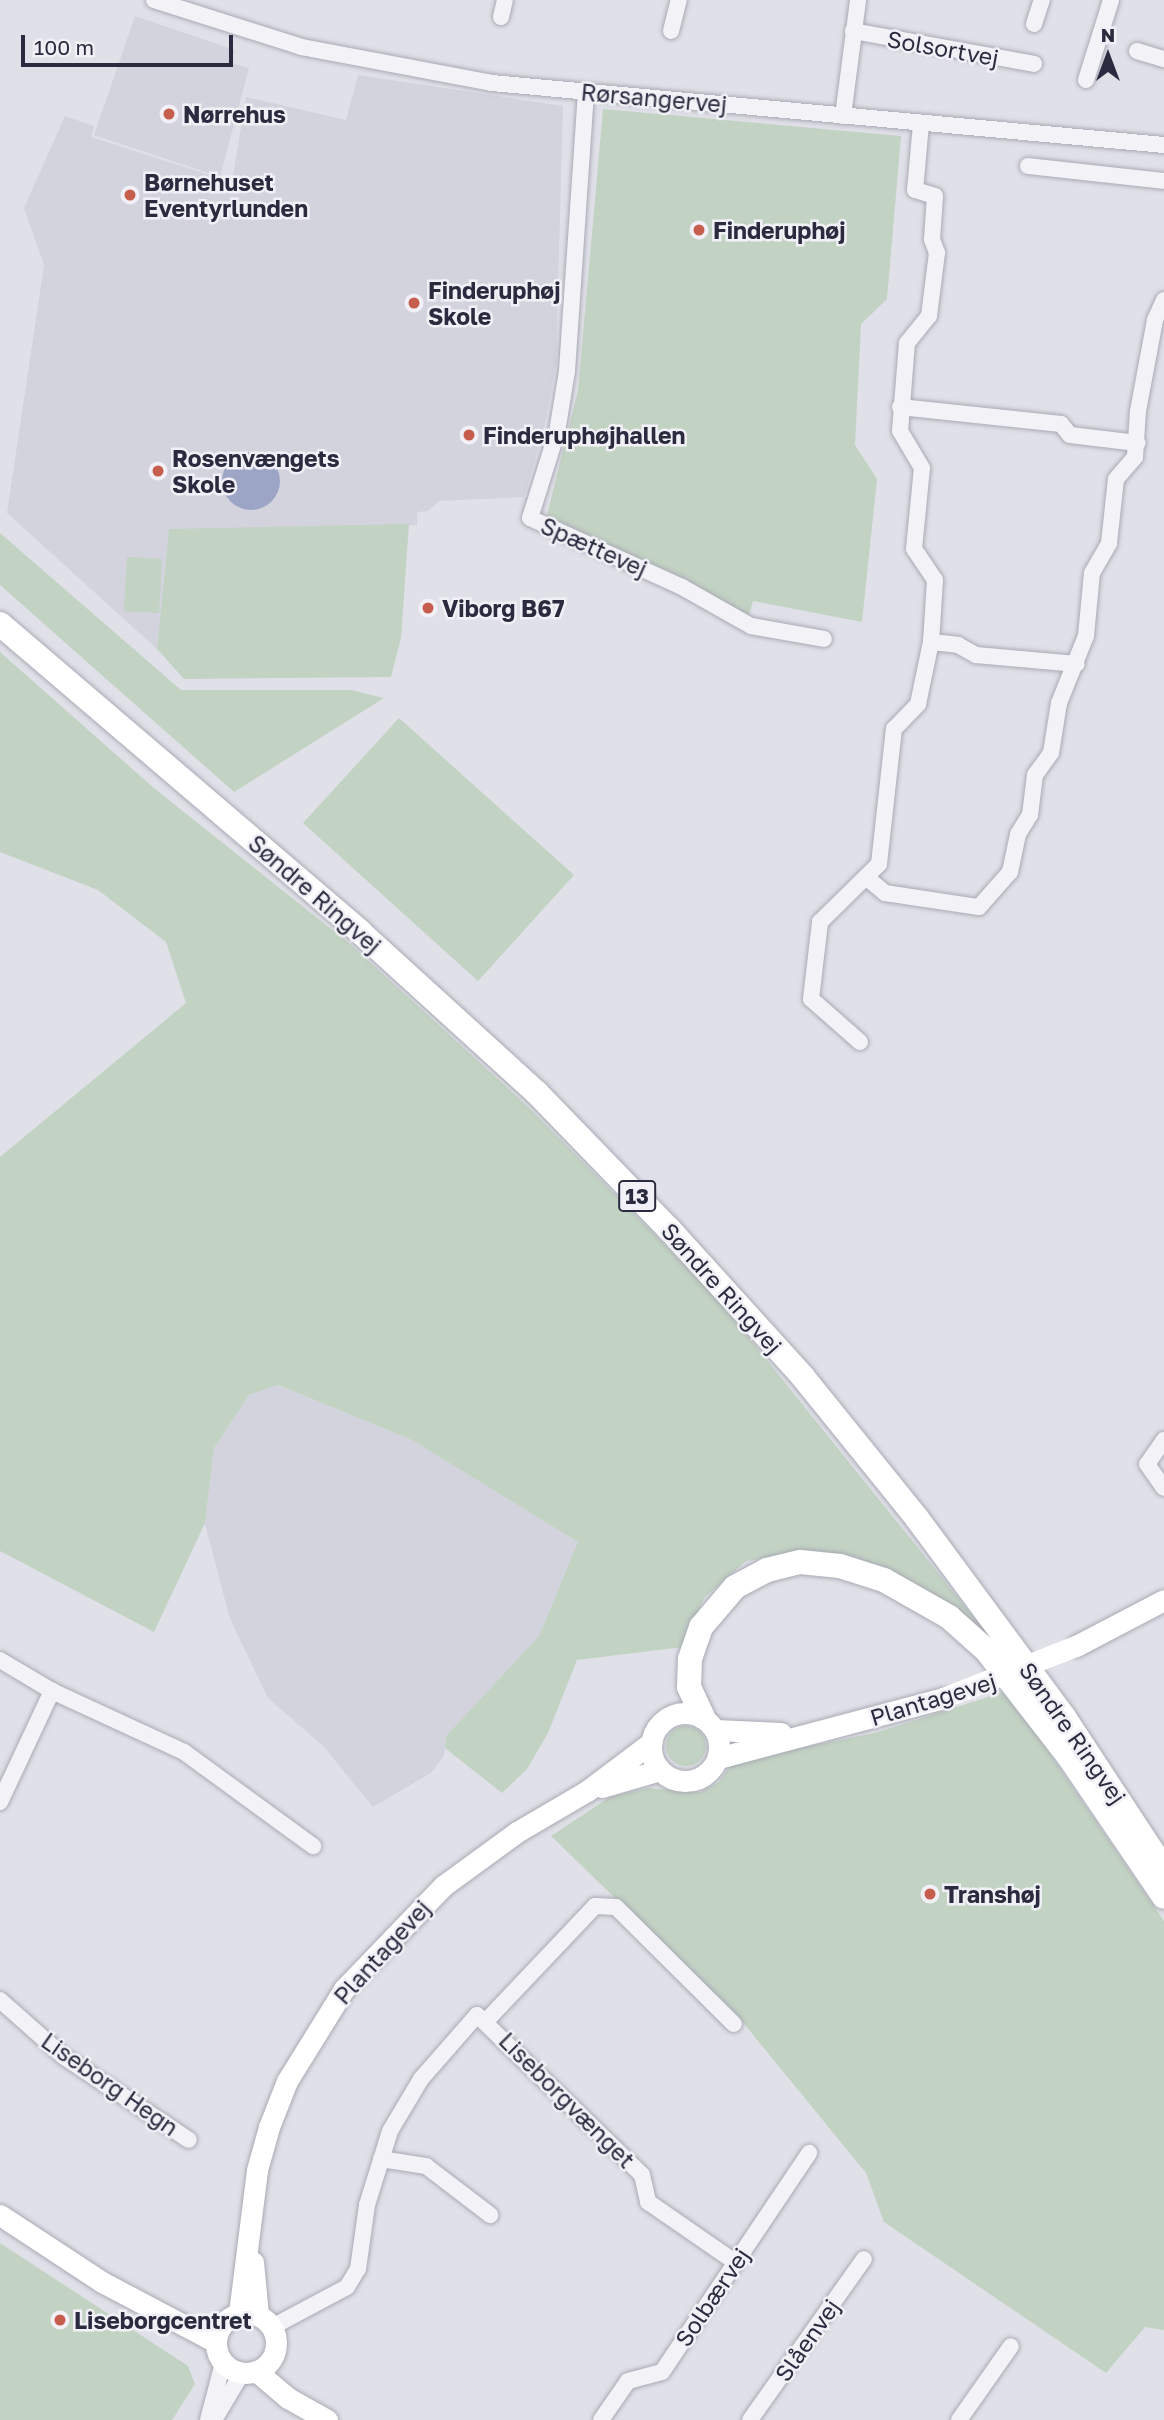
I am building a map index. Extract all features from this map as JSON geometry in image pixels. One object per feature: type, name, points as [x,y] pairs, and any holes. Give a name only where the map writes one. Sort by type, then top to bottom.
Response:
[{"type":"main road","name":"Søndre Ringvej","points":[[0,624],[360,932],[537,1093],[669,1229],[803,1377],[916,1517],[1064,1717],[1164,1868]]},
{"type":"main road","points":[[709,1724],[689,1687],[690,1659],[701,1627],[735,1587],[767,1570],[800,1562],[841,1566],[884,1580],[949,1617],[986,1650],[1069,1757],[1164,1897]]},
{"type":"street","name":"Rørsangervej","points":[[154,0],[302,47],[492,83],[1164,145]]},
{"type":"street","points":[[502,17],[505,0]]},
{"type":"street","points":[[671,31],[679,0]]},
{"type":"street","points":[[843,116],[858,0]]},
{"type":"street","points":[[1034,24],[1042,0]]},
{"type":"street","points":[[1086,80],[1111,0]]},
{"type":"street","name":"Solsortvej","points":[[853,31],[1034,64]]},
{"type":"street","points":[[1137,51],[1164,59]]},
{"type":"street","name":"Spættevej","points":[[586,92],[567,371],[557,432],[530,519],[681,587],[751,626],[824,639]]},
{"type":"street","points":[[860,1042],[811,999],[820,922],[879,864],[894,729],[918,704],[931,642],[935,580],[914,550],[922,468],[900,431],[907,344],[929,317],[937,253],[932,239],[934,196],[915,190],[921,124]]},
{"type":"street","points":[[1028,166],[1164,181]]},
{"type":"street","points":[[866,877],[885,893],[979,907],[1010,872],[1017,834],[1030,815],[1035,775],[1051,753],[1059,703],[1077,664],[1086,636],[1092,573],[1109,543],[1116,480],[1135,457],[1138,411],[1155,320],[1164,300]]},
{"type":"street","points":[[900,407],[1061,424],[1070,435],[1138,443]]},
{"type":"street","points":[[931,642],[958,645],[976,655],[1077,664]]},
{"type":"street","points":[[1164,1440],[1147,1464],[1164,1488]]},
{"type":"street","name":"Plantagevej","points":[[718,1758],[943,1698],[1076,1646],[1164,1600]]},
{"type":"street","points":[[0,1660],[52,1691],[184,1752],[313,1846]]},
{"type":"street","points":[[0,1802],[52,1691]]},
{"type":"street","points":[[681,1713],[709,1724],[718,1758],[708,1772],[692,1780],[675,1779],[660,1770],[652,1742],[667,1718],[681,1713]]},
{"type":"street","name":"Plantagevej","points":[[709,1724],[811,1732]]},
{"type":"street","name":"Plantagevej","points":[[242,2324],[249,2218],[257,2170],[287,2081],[344,1989],[443,1886],[517,1832],[587,1791],[652,1742]]},
{"type":"street","name":"Plantagevej","points":[[587,1791],[660,1770]]},
{"type":"street","name":"Liseborgvænget","points":[[487,2020],[595,1906],[616,1907],[734,2024]]},
{"type":"street","name":"Liseborg Hegn","points":[[0,2000],[64,2056],[189,2140]]},
{"type":"street","name":"Liseborgvænget","points":[[242,2324],[346,2287],[358,2269],[368,2205],[390,2131],[421,2079],[477,2015],[487,2020],[642,2175],[648,2202],[735,2262]]},
{"type":"street","name":"Solbærvej","points":[[601,2420],[628,2381],[662,2372],[809,2153]]},
{"type":"street","points":[[381,2159],[426,2166],[490,2215]]},
{"type":"street","points":[[0,2215],[102,2283],[148,2302],[242,2324],[276,2347],[272,2357],[240,2369],[208,2420]]},
{"type":"street","name":"Slåenvej","points":[[750,2420],[863,2259]]},
{"type":"street","points":[[214,2420],[240,2369],[242,2324]]},
{"type":"street","points":[[959,2420],[1012,2346]]},
{"type":"street","points":[[272,2357],[301,2402]]},
{"type":"street","points":[[240,2369],[288,2398],[301,2402],[327,2420]]},
{"type":"shaded area","name":"Nørrehus","points":[[135,16],[235,50],[231,63],[249,68],[220,177],[94,135]]},
{"type":"shaded area","points":[[358,75],[563,106],[556,365],[544,429],[524,497],[439,501],[428,511],[417,512],[417,525],[169,530],[157,649],[7,513],[44,265],[24,208],[65,116],[94,126],[91,137],[232,182],[246,97],[346,120]]},
{"type":"shaded area","points":[[277,1385],[412,1440],[578,1542],[539,1636],[446,1736],[444,1756],[431,1773],[373,1807],[324,1747],[268,1698],[230,1619],[205,1524],[214,1448],[249,1395]]},
{"type":"green space","points":[[603,109],[901,136],[887,299],[861,324],[855,445],[877,479],[862,622],[753,601],[749,615],[547,515],[578,391]]},
{"type":"green space","points":[[409,524],[401,638],[391,677],[184,679],[157,649],[169,529]]},
{"type":"green space","points":[[0,533],[181,690],[351,690],[384,698],[234,792],[0,585]]},
{"type":"green space","points":[[127,557],[162,559],[159,613],[124,611]]},
{"type":"green space","points":[[0,652],[155,789],[350,944],[526,1105],[712,1292],[984,1630],[916,1586],[804,1552],[746,1561],[704,1598],[683,1647],[577,1660],[548,1733],[527,1769],[502,1793],[445,1748],[446,1736],[539,1636],[578,1542],[412,1440],[278,1385],[249,1395],[214,1448],[205,1523],[154,1632],[0,1551],[0,1157],[186,1003],[166,942],[98,890],[0,852]]},
{"type":"green space","points":[[399,718],[574,875],[478,981],[303,823]]},
{"type":"green space","points":[[1007,1691],[1164,1921],[1164,2330],[1145,2327],[1106,2373],[884,2222],[866,2173],[741,2020],[551,1836],[610,1797],[648,1788],[700,1792],[719,1782],[734,1761],[875,1733]]},
{"type":"green space","points":[[686,1726],[700,1732],[706,1746],[700,1760],[686,1766],[672,1760],[666,1746],[672,1732]]},
{"type":"green space","name":"Liseborgcentret","points":[[0,2243],[188,2366],[195,2384],[172,2420],[0,2420]]},
{"type":"water","points":[[251,452],[262,454],[275,465],[280,481],[278,492],[267,505],[251,510],[240,508],[227,497],[222,481],[224,470],[235,457]]},
{"type":"place","name":"Nørrehus","points":[[169,114]]},
{"type":"place","name":"Børnehuset Eventyrlunden","points":[[130,195]]},
{"type":"place","name":"Finderuphøj","points":[[699,230]]},
{"type":"place","name":"Finderuphøj Skole","points":[[414,303]]},
{"type":"place","name":"Finderuphøjhallen","points":[[469,435]]},
{"type":"place","name":"Rosenvængets Skole","points":[[158,471]]},
{"type":"place","name":"Viborg B67","points":[[428,608]]},
{"type":"place","name":"Transhøj","points":[[930,1894]]},
{"type":"place","name":"Liseborgcentret","points":[[60,2320]]}]
